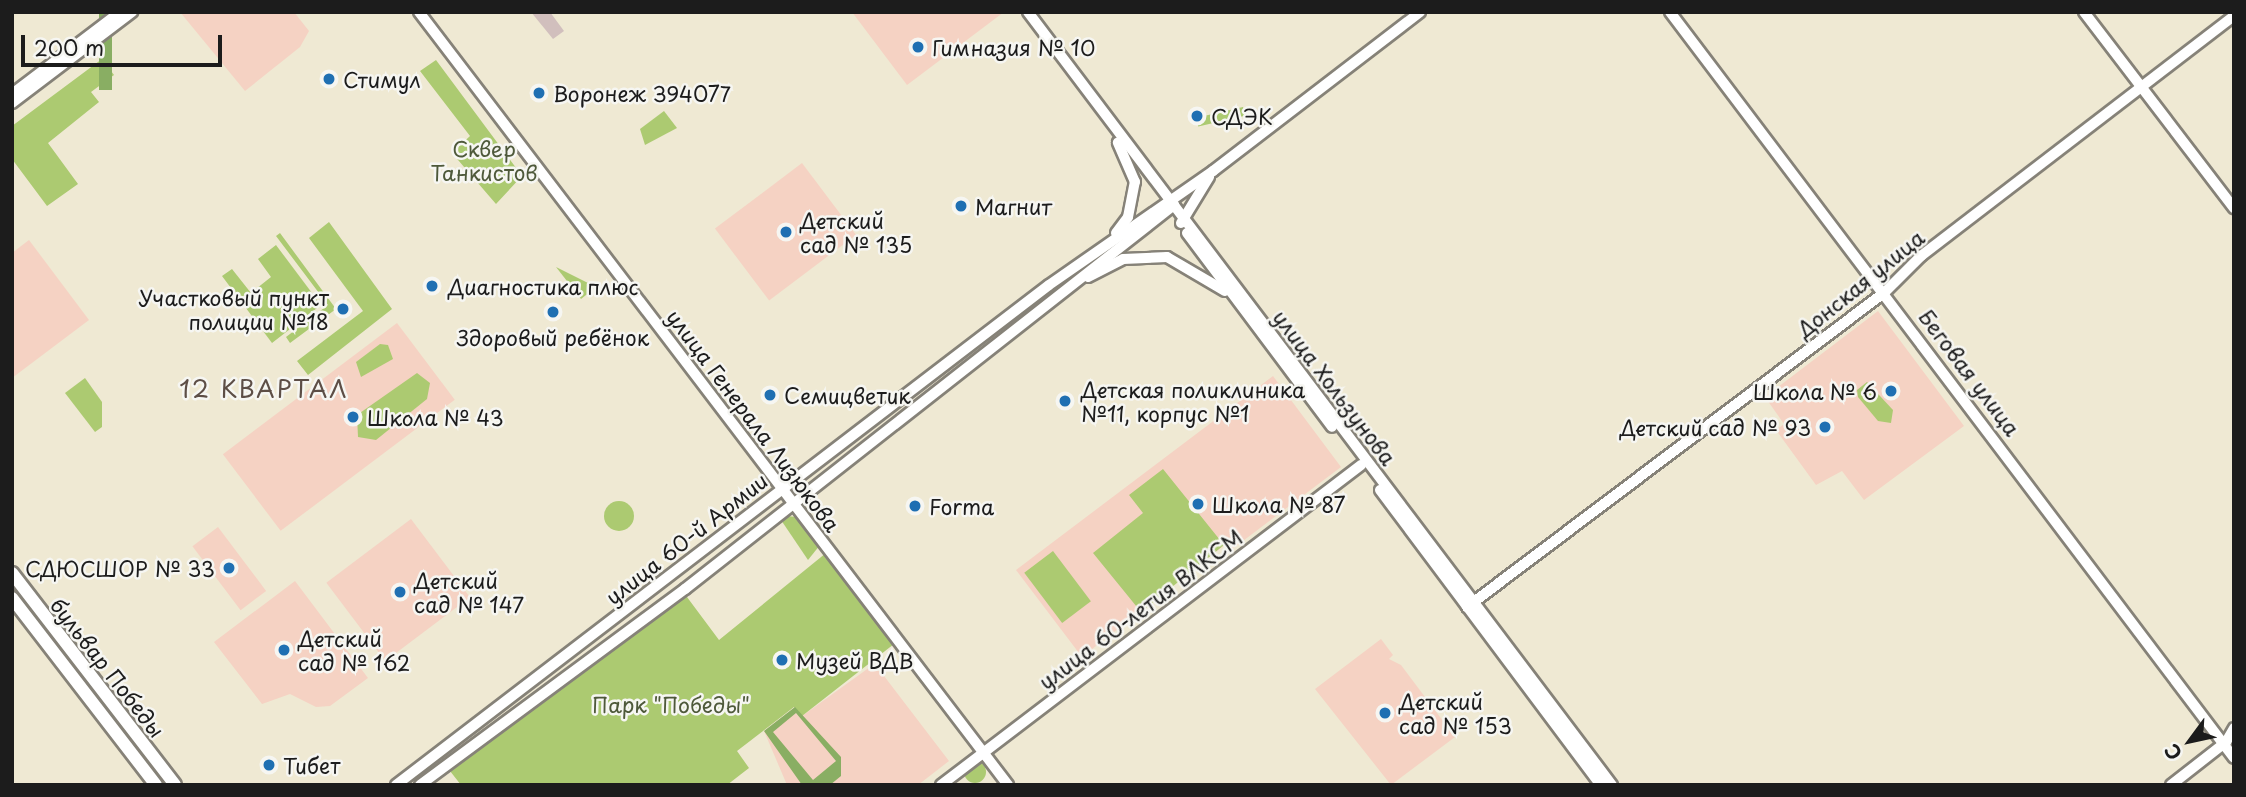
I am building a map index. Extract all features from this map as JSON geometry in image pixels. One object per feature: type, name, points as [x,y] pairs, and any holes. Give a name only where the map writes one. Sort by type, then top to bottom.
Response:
[{"type":"main road","points":[[12,94],[120,12]]},
{"type":"main road","points":[[12,103],[132,12]]},
{"type":"main road","name":"улица Генерала Лизюкова","points":[[419,12],[986,751],[1015,785]]},
{"type":"main road","name":"улица Генерала Лизюкова","points":[[427,12],[784,486]]},
{"type":"main road","name":"улица Хользунова","points":[[1019,12],[1118,143],[1169,204]]},
{"type":"main road","name":"улица Хользунова","points":[[1028,12],[1169,204],[1471,604],[1601,785]]},
{"type":"main road","points":[[1169,204],[1420,12]]},
{"type":"main road","name":"Беговая улица","points":[[1670,12],[2227,742],[2234,758]]},
{"type":"main road","points":[[2084,12],[2234,208]]},
{"type":"main road","name":"Донская улица","points":[[1471,604],[1885,292],[1921,256],[2234,16]]},
{"type":"main road","points":[[1107,244],[1134,200],[1135,182],[1118,143]]},
{"type":"main road","points":[[1182,221],[1213,171]]},
{"type":"main road","name":"улица 60-й Армии","points":[[396,785],[784,486],[1107,244],[1169,204]]},
{"type":"main road","name":"улица 60-й Армии","points":[[421,785],[1006,339],[1169,204]]},
{"type":"main road","name":"улица Хользунова","points":[[1182,221],[1247,315],[1361,465],[1612,785]]},
{"type":"main road","points":[[1059,296],[1123,259],[1167,257],[1206,275],[1247,315]]},
{"type":"main road","points":[[997,327],[1006,339]]},
{"type":"main road","name":"улица 60-летия ВЛКСМ","points":[[941,785],[1361,465]]},
{"type":"main road","name":"бульвар Победы","points":[[12,573],[174,785]]},
{"type":"main road","name":"бульвар Победы","points":[[12,598],[156,785]]},
{"type":"main road","points":[[2171,785],[2227,742],[2234,728]]},
{"type":"main road","name":"улица Генерала Лизюкова","points":[[986,751],[1008,785]]},
{"type":"shaded area","points":[[180,12],[294,12],[309,31],[300,47],[245,91]]},
{"type":"shaded area","points":[[531,12],[550,12],[564,31],[553,39]]},
{"type":"shaded area","name":"Гимназия № 10","points":[[852,12],[1004,12],[907,85]]},
{"type":"shaded area","name":"Детский сад № 135","points":[[802,163],[856,235],[769,300],[715,229]]},
{"type":"shaded area","points":[[29,240],[89,320],[12,378],[12,253]]},
{"type":"shaded area","points":[[1878,311],[1964,426],[1864,500],[1842,471],[1816,485],[1776,430],[1784,424],[1765,397]]},
{"type":"shaded area","name":"Школа № 43","points":[[397,323],[455,400],[281,531],[223,454]]},
{"type":"shaded area","name":"Школа № 87","points":[[1273,376],[1341,467],[1231,550],[1226,544],[1082,657],[1016,570]]},
{"type":"shaded area","name":"Детский сад № 147","points":[[411,519],[470,597],[385,661],[326,583]]},
{"type":"shaded area","name":"СДЮСШОР № 33","points":[[218,527],[266,591],[241,610],[192,546]]},
{"type":"shaded area","name":"Детский сад № 162","points":[[295,581],[368,678],[330,706],[316,707],[290,694],[262,704],[214,642]]},
{"type":"shaded area","name":"Детский сад № 153","points":[[1381,639],[1393,655],[1389,659],[1401,665],[1455,737],[1391,785],[1315,689]]},
{"type":"shaded area","points":[[870,667],[881,672],[949,761],[918,785],[787,785],[764,731],[795,707],[802,716]]},
{"type":"green space","points":[[99,12],[112,12],[112,90],[99,90]]},
{"type":"green space","points":[[102,59],[114,75],[91,92],[99,102],[48,143],[78,184],[47,206],[12,159],[12,126]]},
{"type":"green space","name":"Сквер Танкистов","points":[[436,60],[522,176],[496,204],[452,153],[470,136],[420,71]]},
{"type":"green space","points":[[1243,107],[1245,116],[1198,127],[1196,118]]},
{"type":"green space","points":[[664,111],[677,128],[645,145],[640,129]]},
{"type":"green space","points":[[329,222],[392,309],[308,375],[297,361],[363,311],[309,238]]},
{"type":"green space","points":[[280,233],[336,309],[290,343],[286,337],[328,305],[276,236]]},
{"type":"green space","points":[[276,245],[321,305],[272,343],[222,276],[232,269],[251,293],[271,277],[258,259]]},
{"type":"green space","points":[[556,267],[596,287],[581,299]]},
{"type":"green space","points":[[380,344],[388,345],[393,359],[361,377],[356,362]]},
{"type":"green space","points":[[417,373],[430,383],[427,399],[376,440],[358,437],[357,415]]},
{"type":"green space","points":[[85,378],[102,402],[102,427],[95,432],[65,393]]},
{"type":"green space","points":[[1867,382],[1893,410],[1891,423],[1878,421],[1858,397],[1857,390]]},
{"type":"green space","points":[[1163,469],[1224,545],[1141,612],[1093,553],[1143,513],[1129,495]]},
{"type":"green space","points":[[619,501],[630,505],[634,516],[630,527],[619,531],[608,527],[604,516],[608,505]]},
{"type":"green space","points":[[786,516],[797,517],[820,545],[808,560],[781,520]]},
{"type":"green space","points":[[1053,551],[1091,601],[1062,623],[1024,573]]},
{"type":"green space","name":"Парк \"Победы\"","points":[[826,553],[894,644],[802,716],[794,707],[737,751],[749,768],[727,785],[461,785],[450,771],[684,593],[719,640]]},
{"type":"green space","points":[[12,578],[168,785],[154,785],[12,596]]},
{"type":"green space","points":[[795,707],[841,757],[841,776],[830,785],[802,785],[764,731]],"holes":[[[796,713],[836,761],[813,780],[773,732]]]},
{"type":"green space","points":[[975,761],[983,764],[986,772],[983,780],[975,783],[967,780],[964,772],[967,764]]},
{"type":"place","name":"Гимназия № 10","points":[[918,47]]},
{"type":"place","name":"Стимул","points":[[329,79]]},
{"type":"place","name":"Воронеж 394077","points":[[539,93]]},
{"type":"place","name":"СДЭК","points":[[1197,116]]},
{"type":"place","name":"Магнит","points":[[961,206]]},
{"type":"place","name":"Детский сад № 135","points":[[786,232]]},
{"type":"place","name":"Диагностика плюс","points":[[432,286]]},
{"type":"place","name":"Участковый пункт полиции №18","points":[[343,309]]},
{"type":"place","name":"Здоровый ребёнок","points":[[553,312]]},
{"type":"place","name":"Школа № 6","points":[[1891,391]]},
{"type":"place","name":"Cемицветик","points":[[770,395]]},
{"type":"place","name":"Детская поликлиника №11, корпус №1","points":[[1065,401]]},
{"type":"place","name":"Школа № 43","points":[[353,417]]},
{"type":"place","name":"Детский сад № 93","points":[[1825,427]]},
{"type":"place","name":"Школа № 87","points":[[1198,504]]},
{"type":"place","name":"Forma","points":[[915,506]]},
{"type":"place","name":"СДЮСШОР № 33","points":[[229,568]]},
{"type":"place","name":"Детский сад № 147","points":[[400,592]]},
{"type":"place","name":"Детский сад № 162","points":[[284,650]]},
{"type":"place","name":"Музей ВДВ","points":[[782,660]]},
{"type":"place","name":"Детский сад № 153","points":[[1385,713]]},
{"type":"place","name":"Тибет","points":[[269,765]]},
{"type":"district","name":"12 КВАРТАЛ","points":[[264,389]]}]
